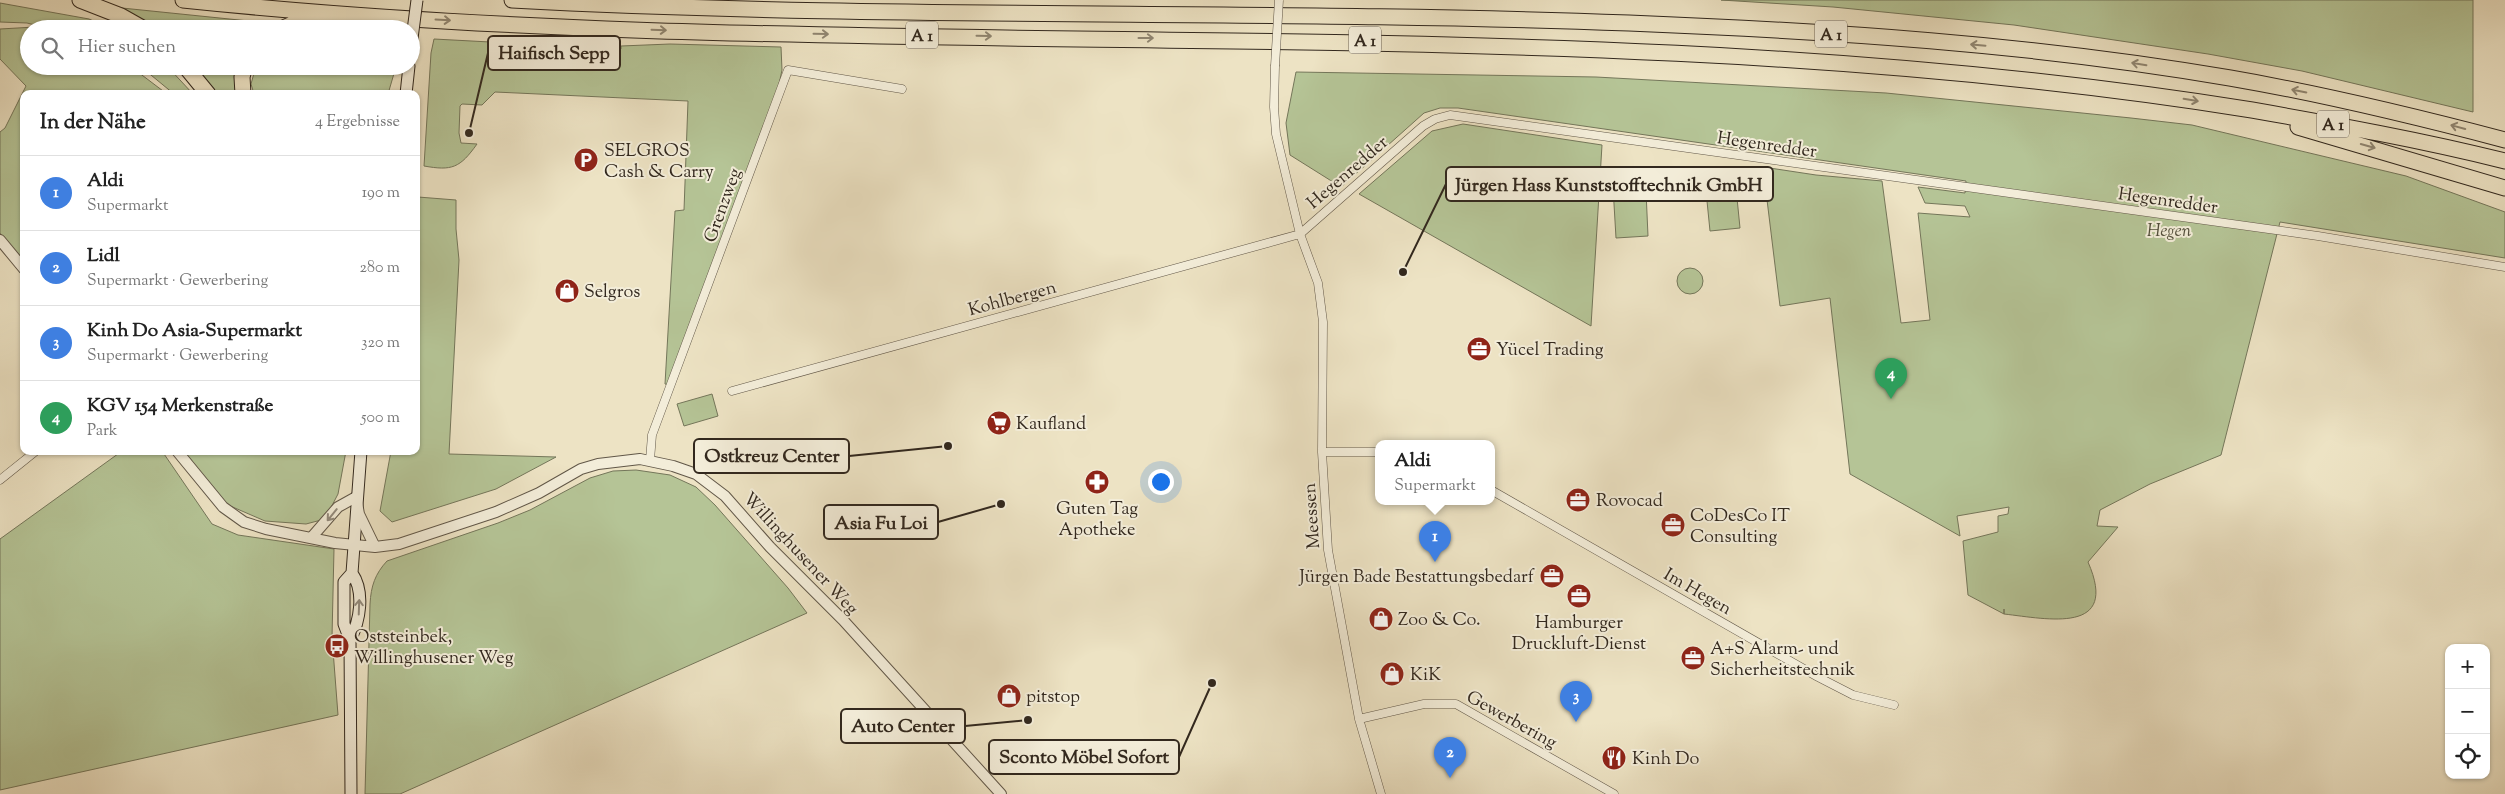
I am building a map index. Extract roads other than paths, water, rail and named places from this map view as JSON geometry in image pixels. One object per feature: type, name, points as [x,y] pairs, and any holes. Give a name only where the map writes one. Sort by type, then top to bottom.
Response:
[{"type":"highway","points":[[80,0],[128,20]]},
{"type":"highway","name":"A 1","points":[[183,0],[377,16],[688,31],[1398,41],[1637,48],[1864,62],[2004,75],[2128,90],[2404,136],[2505,161]]},
{"type":"highway","name":"A 1","points":[[512,0],[711,8],[901,12],[1498,18],[1714,27],[1865,36],[2005,47],[2229,78],[2409,114],[2505,140]]},
{"type":"highway","points":[[870,0],[901,12]]},
{"type":"highway","points":[[330,20],[377,16]]},
{"type":"highway","points":[[193,75],[205,90]]},
{"type":"highway","points":[[243,75],[243,90]]},
{"type":"highway","points":[[2220,105],[2401,155],[2505,188]]},
{"type":"main road","points":[[414,20],[417,0]]},
{"type":"main road","points":[[406,90],[408,75]]},
{"type":"main road","points":[[351,794],[350,640],[358,625],[360,584],[352,573],[356,497],[361,455]]},
{"type":"street","name":"Hegenredder","points":[[1279,0],[1274,107],[1276,134],[1300,234],[1423,126],[1435,119],[1462,115],[2318,236],[2505,267]]},
{"type":"street","name":"Grenzweg","points":[[650,460],[652,435],[788,70],[902,89]]},
{"type":"street","name":"Kohlbergen","points":[[732,391],[1300,234]]},
{"type":"street","name":"Meessen","points":[[1300,234],[1318,283],[1323,322],[1322,452],[1328,550],[1359,719],[1381,794]]},
{"type":"street","points":[[0,240],[20,264]]},
{"type":"street","points":[[1322,452],[1375,452]]},
{"type":"street","points":[[0,480],[31,455]]},
{"type":"street","name":"Willinghusener Weg","points":[[180,455],[224,507],[244,522],[311,538],[375,547],[399,544],[496,512],[539,493],[590,465],[627,459],[650,460],[696,474],[725,496],[770,546],[843,620],[1001,794]]},
{"type":"street","name":"Im Hegen","points":[[1495,492],[1818,677],[1853,695],[1894,706]]},
{"type":"street","points":[[311,538],[338,507],[356,497],[359,514],[375,547]]},
{"type":"street","name":"Gewerbering","points":[[1359,719],[1424,704],[1456,704],[1614,794]]},
{"type":"place","name":"Haifisch Sepp","points":[[469,133]]},
{"type":"place","name":"SELGROS Cash & Carry","points":[[586,160]]},
{"type":"place","name":"Jürgen Hass Kunststofftechnik GmbH","points":[[1403,272]]},
{"type":"place","name":"Selgros","points":[[567,291]]},
{"type":"place","name":"Yücel Trading","points":[[1479,349]]},
{"type":"place","name":"KGV 154 Merkenstraße","points":[[1891,399]]},
{"type":"place","name":"Kaufland","points":[[999,423]]},
{"type":"place","name":"Ostkreuz Center","points":[[948,446]]},
{"type":"place","name":"Guten Tag Apotheke","points":[[1097,482]]},
{"type":"place","name":"Rovocad","points":[[1578,500]]},
{"type":"place","name":"Asia Fu Loi","points":[[1001,504]]},
{"type":"place","name":"CoDesCo IT Consulting","points":[[1673,525]]},
{"type":"place","name":"Aldi","points":[[1435,562]]},
{"type":"place","name":"Jürgen Bade Bestattungsbedarf","points":[[1552,576]]},
{"type":"place","name":"Hamburger Druckluft-Dienst","points":[[1579,596]]},
{"type":"place","name":"Zoo & Co.","points":[[1381,619]]},
{"type":"place","name":"Oststeinbek, Willinghusener Weg","points":[[337,646]]},
{"type":"place","name":"A+S Alarm- und Sicherheitstechnik","points":[[1693,658]]},
{"type":"place","name":"KiK","points":[[1392,674]]},
{"type":"place","name":"Sconto Möbel Sofort","points":[[1212,683]]},
{"type":"place","name":"pitstop","points":[[1009,696]]},
{"type":"place","name":"Auto Center","points":[[1028,720]]},
{"type":"place","name":"Kinh Do Asia-Supermarkt","points":[[1576,722]]},
{"type":"place","name":"Kinh Do","points":[[1614,758]]},
{"type":"place","name":"Lidl","points":[[1450,778]]},
{"type":"park label","name":"Hegen","points":[[2169,230]]}]
